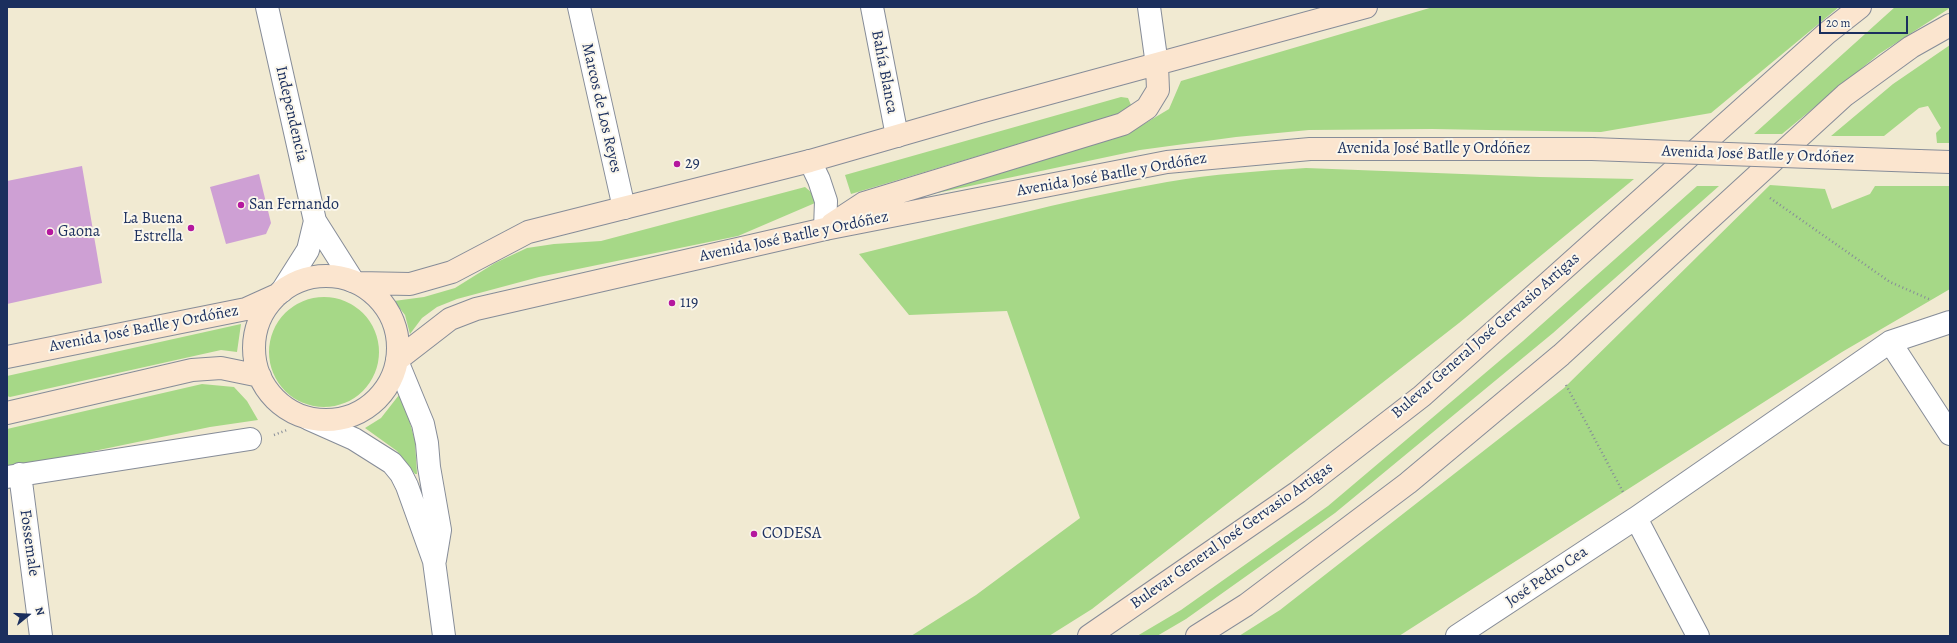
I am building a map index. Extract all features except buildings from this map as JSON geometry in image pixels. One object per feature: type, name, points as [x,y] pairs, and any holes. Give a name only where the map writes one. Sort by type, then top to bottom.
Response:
[{"type":"main road","points":[[356,282],[410,284],[445,274],[476,261],[528,232],[810,161],[1366,7]]},
{"type":"main road","name":"Bulevar General José Gervasio Artigas","points":[[1089,636],[1298,492],[1422,396],[1827,34],[1860,7]]},
{"type":"main road","points":[[1197,636],[1246,605],[1408,483],[1554,361],[1845,95],[1911,47],[1950,25]]},
{"type":"main road","points":[[824,229],[864,203],[1123,124],[1147,108],[1158,90],[1157,65]]},
{"type":"main road","name":"Avenida José Batlle y Ordóñez","points":[[397,361],[450,319],[476,309],[824,229],[1183,160],[1310,149],[1592,149],[1950,162]]},
{"type":"main road","name":"Avenida José Batlle y Ordóñez","points":[[7,357],[246,309],[280,293],[298,282],[316,277],[335,276],[356,282]]},
{"type":"main road","points":[[280,293],[264,312],[256,332],[254,354],[260,376],[271,395],[289,410],[309,419],[332,420],[355,414],[375,402],[389,384],[397,361],[398,345],[396,330],[391,315],[371,292],[356,282]]},
{"type":"main road","points":[[7,412],[192,370],[221,368],[260,376]]},
{"type":"street","name":"Independencia","points":[[267,7],[315,221],[356,282]]},
{"type":"street","name":"Marcos de Los Reyes","points":[[579,7],[624,208]]},
{"type":"street","name":"Bahía Blanca","points":[[872,7],[897,136]]},
{"type":"street","points":[[1149,7],[1157,65]]},
{"type":"street","points":[[810,161],[819,180],[826,201],[824,229]]},
{"type":"street","name":"Independencia","points":[[280,293],[308,250],[315,221]]},
{"type":"street","name":"José Pedro Cea","points":[[1458,636],[1636,518],[1890,342],[1950,322]]},
{"type":"street","points":[[1890,342],[1950,434]]},
{"type":"street","points":[[397,361],[423,424],[427,443],[429,467],[440,530],[434,561]]},
{"type":"street","points":[[309,419],[354,439],[392,463],[407,486],[434,561],[444,636]]},
{"type":"street","points":[[13,475],[250,439]]},
{"type":"street","name":"Fossemale","points":[[13,475],[41,636]]},
{"type":"street","points":[[1636,518],[1698,636]]},
{"type":"path","points":[[1749,183],[1890,282],[1934,302]]},
{"type":"path","points":[[1554,361],[1636,518]]},
{"type":"path","points":[[250,439],[282,433],[309,419]]},
{"type":"green space","points":[[1433,7],[1839,7],[1711,113],[1601,132],[1432,129],[1309,130],[1236,137],[1140,150],[904,200],[1046,158],[1139,127],[1169,109],[1181,81]]},
{"type":"green space","points":[[1895,7],[1950,8],[1879,54],[1782,134],[1754,134]]},
{"type":"green space","points":[[1950,45],[1950,143],[1937,143],[1936,133],[1941,128],[1928,106],[1919,108],[1884,136],[1831,136],[1893,84]]},
{"type":"green space","points":[[1121,97],[1128,98],[1131,105],[1125,112],[851,194],[845,175]]},
{"type":"green space","points":[[1306,168],[1634,179],[1459,323],[1092,609],[1049,636],[911,636],[976,595],[1080,518],[1007,311],[909,315],[859,254],[1012,215],[1128,189],[1202,177]]},
{"type":"green space","points":[[1770,185],[1825,189],[1832,209],[1870,194],[1875,186],[1950,186],[1950,289],[1842,352],[1399,636],[1239,636],[1280,610],[1564,388]]},
{"type":"green space","points":[[1697,186],[1719,186],[1553,333],[1335,513],[1186,619],[1157,636],[1137,636],[1181,610],[1328,506],[1523,341]]},
{"type":"green space","points":[[805,187],[811,192],[815,203],[738,236],[539,277],[457,299],[437,307],[422,318],[410,334],[405,315],[394,301],[424,297],[455,288],[495,263],[527,248],[554,244],[601,241]]},
{"type":"green space","points":[[324,297],[345,301],[363,313],[375,331],[379,352],[375,373],[363,391],[345,403],[324,407],[303,403],[285,391],[273,373],[269,352],[273,331],[285,313],[303,301]]},
{"type":"green space","points":[[241,324],[237,352],[221,350],[10,397],[7,396],[7,376]]},
{"type":"green space","points":[[202,384],[234,387],[247,401],[258,420],[210,427],[7,469],[7,429]]},
{"type":"green space","points":[[402,394],[415,441],[417,474],[415,474],[397,451],[365,428],[381,418],[399,395]]},
{"type":"place","name":"29","points":[[677,164]]},
{"type":"place","name":"San Fernando","points":[[241,205]]},
{"type":"place","name":"La Buena Estrella","points":[[191,228]]},
{"type":"place","name":"Gaona","points":[[50,232]]},
{"type":"place","name":"119","points":[[672,303]]},
{"type":"place","name":"CODESA","points":[[754,534]]}]
